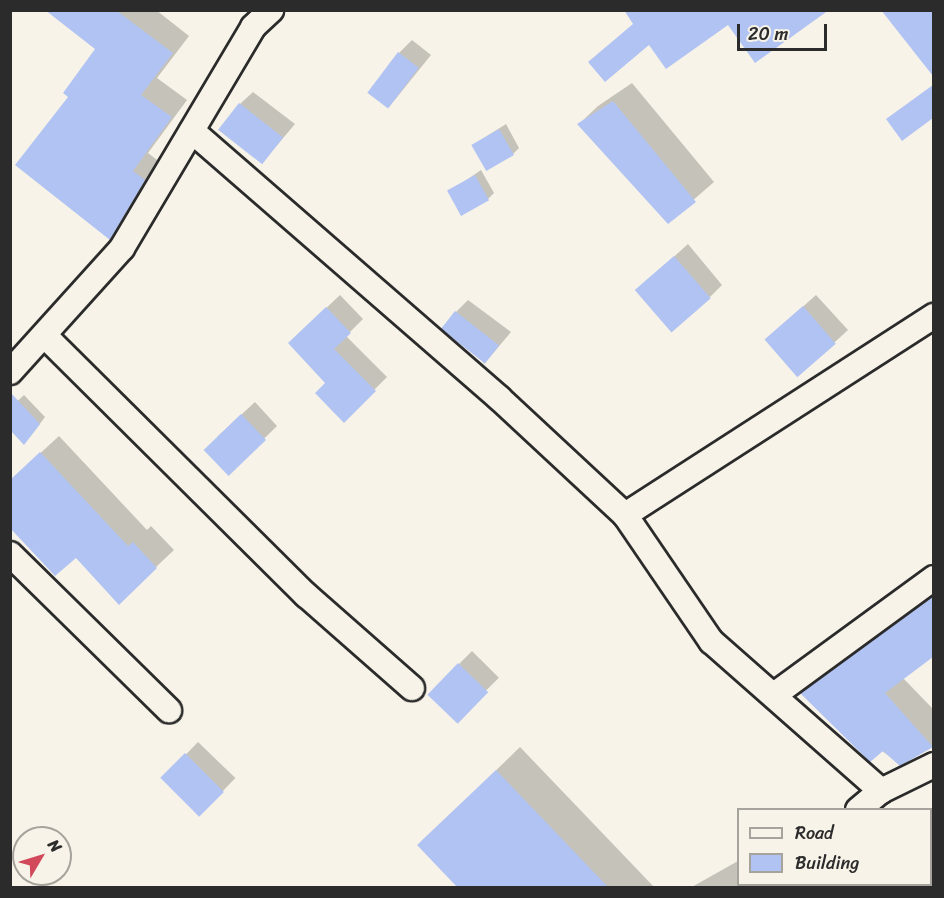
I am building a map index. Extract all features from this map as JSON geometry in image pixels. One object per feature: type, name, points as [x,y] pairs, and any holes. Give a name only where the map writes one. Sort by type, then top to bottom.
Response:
[{"type":"street","points":[[10,372],[45,336],[122,248],[254,27],[271,10]]},
{"type":"street","points":[[192,131],[499,398],[626,515],[711,641],[881,791]]},
{"type":"street","points":[[626,515],[933,316]]},
{"type":"street","points":[[45,336],[306,595],[412,688]]},
{"type":"street","points":[[10,554],[169,710]]},
{"type":"street","points":[[774,695],[933,578]]},
{"type":"street","points":[[860,808],[881,791],[933,765]]},
{"type":"building","points":[[45,10],[117,11],[173,53],[141,95],[172,117],[133,171],[145,180],[110,240],[15,165],[68,97],[63,93],[95,49]]},
{"type":"building","points":[[624,10],[829,10],[755,63],[728,25],[666,69],[649,45],[605,82],[588,62],[633,24]]},
{"type":"building","points":[[881,10],[933,10],[933,76]]},
{"type":"building","points":[[398,52],[419,68],[388,108],[367,93]]},
{"type":"building","points":[[933,85],[933,118],[902,141],[886,119]]},
{"type":"building","points":[[613,101],[696,202],[668,224],[577,124]]},
{"type":"building","points":[[239,103],[283,137],[262,164],[218,130]]},
{"type":"building","points":[[499,129],[514,155],[486,171],[471,145]]},
{"type":"building","points":[[475,175],[489,200],[461,216],[447,191]]},
{"type":"building","points":[[674,256],[711,298],[671,332],[635,290]]},
{"type":"building","points":[[803,306],[836,344],[797,377],[765,339]]},
{"type":"building","points":[[326,307],[351,333],[334,349],[376,391],[344,423],[315,393],[325,383],[288,343]]},
{"type":"building","points":[[455,311],[499,345],[485,364],[441,329]]},
{"type":"building","points":[[10,392],[40,424],[24,445],[10,430]]},
{"type":"building","points":[[241,414],[266,440],[229,476],[204,450]]},
{"type":"building","points":[[40,452],[128,546],[133,542],[157,568],[119,605],[76,558],[55,576],[10,528],[10,480]]},
{"type":"building","points":[[933,596],[933,657],[885,693],[933,747],[900,766],[883,751],[870,762],[800,693]]},
{"type":"building","points":[[458,663],[488,692],[458,724],[427,695]]},
{"type":"building","points":[[185,753],[224,792],[199,817],[160,778]]},
{"type":"building","points":[[496,770],[609,888],[458,888],[417,845]]}]
